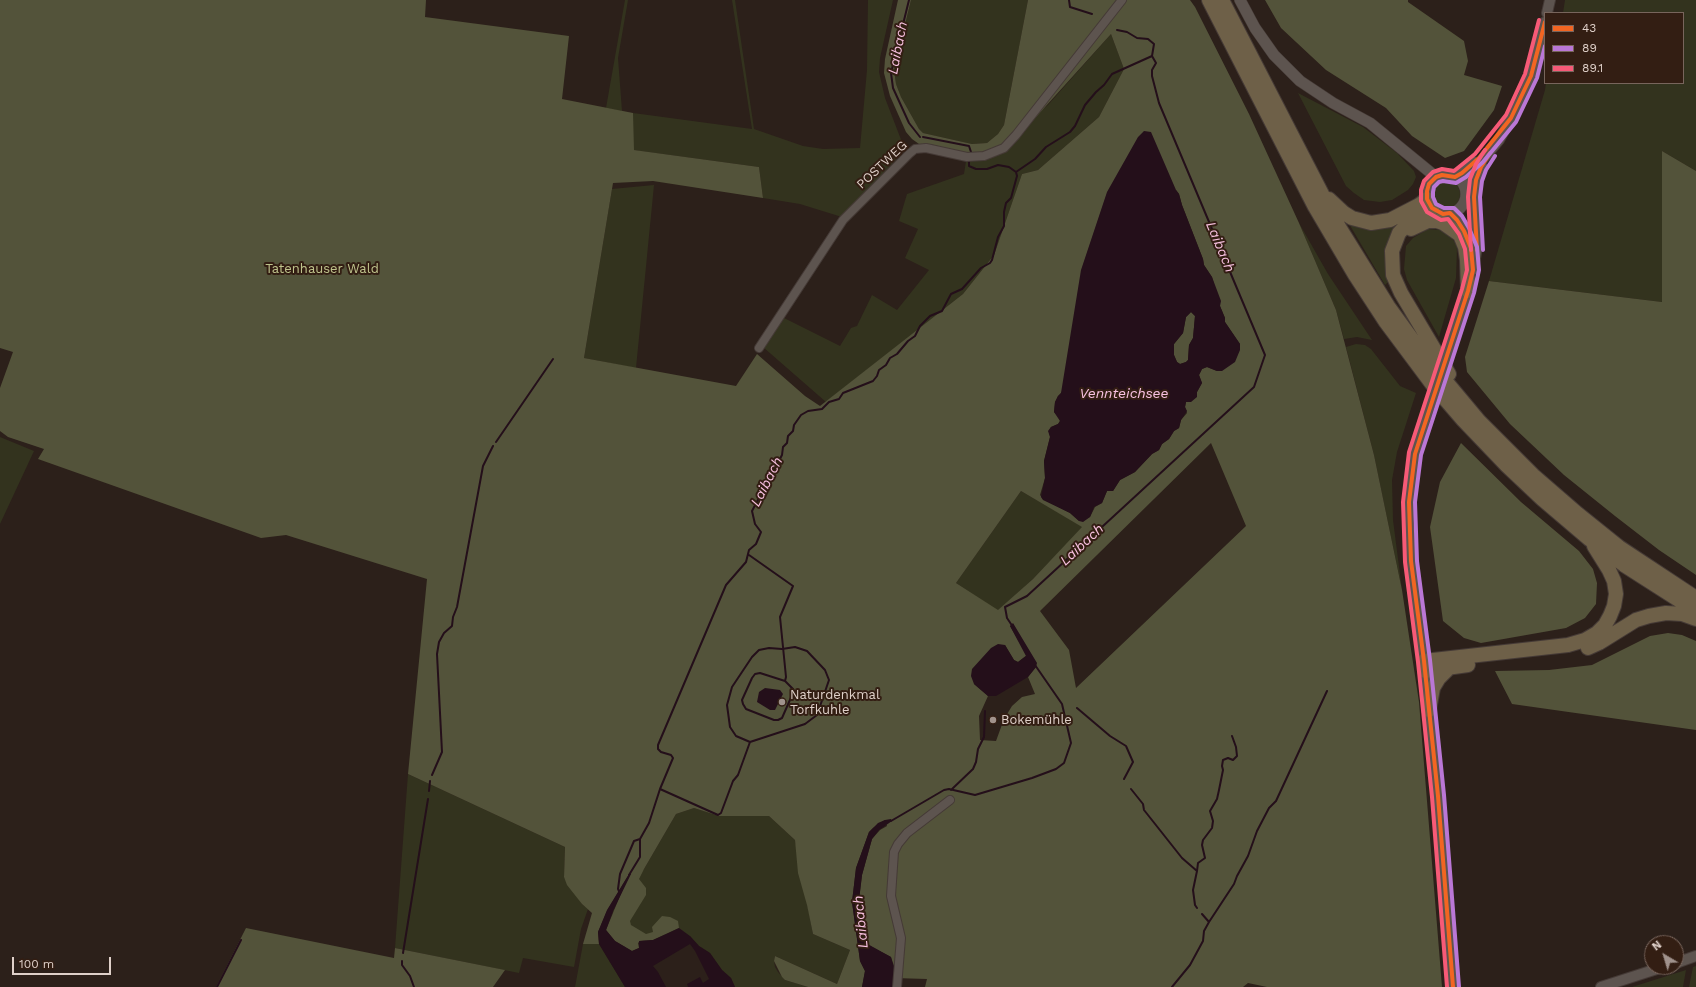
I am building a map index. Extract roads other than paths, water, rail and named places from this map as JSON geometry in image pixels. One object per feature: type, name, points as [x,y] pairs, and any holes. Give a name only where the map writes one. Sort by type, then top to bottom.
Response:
[{"type":"highway","points":[[1209,0],[1315,207],[1355,275],[1385,321],[1432,384],[1506,466],[1542,499],[1589,539],[1624,565],[1696,611]]},
{"type":"highway","points":[[1222,0],[1318,185],[1360,262],[1388,306],[1423,354],[1479,421],[1534,475],[1578,514],[1624,551],[1696,598]]},
{"type":"highway","points":[[1318,185],[1332,202],[1344,213],[1352,218],[1371,223],[1390,220],[1414,208],[1430,203]]},
{"type":"highway","points":[[1430,203],[1412,219],[1399,234],[1392,251],[1393,275],[1401,293],[1479,421]]},
{"type":"highway","points":[[1392,264],[1403,237],[1414,226],[1428,220],[1443,223],[1460,235],[1465,247],[1468,290]]},
{"type":"highway","points":[[1425,666],[1553,647],[1585,640],[1597,633],[1605,625],[1610,616],[1614,606],[1616,594],[1614,581],[1609,570],[1589,539]]},
{"type":"highway","points":[[1425,666],[1450,668],[1563,654],[1585,649],[1599,643],[1636,620],[1649,616],[1666,613],[1682,614],[1696,619]]},
{"type":"highway","points":[[1429,710],[1433,688],[1438,678],[1450,668]]},
{"type":"main road","points":[[1240,0],[1255,28],[1274,55],[1300,81],[1333,104],[1370,123],[1400,147],[1425,177],[1433,181]]},
{"type":"main road","points":[[1442,175],[1455,177],[1464,185],[1466,198],[1455,211],[1443,214],[1430,203],[1427,191],[1433,181],[1442,175]]},
{"type":"main road","points":[[1453,987],[1438,796],[1425,666],[1411,560],[1408,516],[1411,478],[1415,454],[1424,421],[1448,352],[1473,270],[1469,241],[1455,211]]},
{"type":"street","name":"POSTWEG","points":[[759,348],[843,220],[909,154],[915,149],[926,148],[967,157],[984,156],[1004,148],[1016,136],[1122,0]]},
{"type":"street","points":[[1547,12],[1550,0]]},
{"type":"street","points":[[1473,270],[1477,247],[1474,197],[1476,180],[1481,167],[1499,140],[1511,118],[1531,76],[1544,26]]},
{"type":"street","points":[[1455,177],[1479,158],[1511,118]]},
{"type":"street","points":[[1464,185],[1467,178],[1499,140]]},
{"type":"street","points":[[897,987],[900,938],[891,896],[894,852],[898,844],[907,833],[950,800]]},
{"type":"street","points":[[1684,960],[1696,956]]},
{"type":"street","points":[[1601,987],[1644,973]]},
{"type":"water","name":"Vennteichsee","points":[[1144,131],[1151,132],[1179,194],[1204,265],[1212,277],[1221,301],[1220,306],[1225,322],[1240,344],[1240,350],[1235,362],[1222,371],[1217,371],[1207,367],[1202,369],[1199,375],[1202,383],[1197,392],[1197,397],[1191,402],[1186,402],[1185,407],[1187,411],[1181,420],[1179,428],[1174,431],[1169,439],[1162,444],[1159,450],[1152,454],[1135,472],[1120,480],[1113,491],[1107,491],[1102,503],[1094,507],[1090,517],[1083,522],[1079,521],[1070,513],[1043,500],[1041,497],[1045,478],[1044,461],[1050,437],[1048,431],[1060,421],[1054,412],[1055,402],[1061,393],[1081,270],[1107,192],[1138,137]],"holes":[[[1191,312],[1195,316],[1193,338],[1189,345],[1188,360],[1180,364],[1177,362],[1174,355],[1174,344],[1183,333],[1186,317]]]},
{"type":"water","points":[[1013,623],[1037,663],[1036,667],[1028,677],[996,696],[988,696],[974,684],[971,676],[972,669],[991,648],[998,644],[1005,645],[1014,660],[1018,662],[1026,656],[1010,626]]},
{"type":"water","points":[[765,688],[780,690],[783,694],[775,710],[770,710],[757,702],[759,692]]},
{"type":"water","points":[[891,819],[892,821],[879,830],[872,839],[862,875],[859,900],[864,942],[891,957],[894,966],[894,987],[862,987],[865,971],[860,961],[852,902],[856,868],[869,832],[878,823]]},
{"type":"water","points":[[629,874],[631,874],[613,911],[606,930],[615,941],[632,951],[639,948],[639,941],[653,940],[679,928],[690,936],[699,946],[710,953],[722,970],[731,978],[735,987],[688,987],[687,984],[700,977],[703,983],[709,979],[690,944],[653,966],[666,987],[625,987],[599,944],[598,932],[607,910]]},
{"type":"waterway","name":"Laibach","points":[[909,0],[891,73],[893,88],[909,123],[920,137]]},
{"type":"waterway","name":"Laibach","points":[[1069,0],[1070,7],[1092,14]]},
{"type":"waterway","name":"Laibach","points":[[1013,627],[1007,618],[1005,607],[1027,596],[1254,387],[1265,355],[1159,103],[1152,76],[1152,70],[1156,63],[1152,56],[1154,44],[1148,39],[1137,38],[1127,32],[1117,30]]},
{"type":"waterway","points":[[1016,172],[1035,159],[1046,147],[1070,132],[1075,126],[1085,105],[1112,74],[1152,56]]},
{"type":"waterway","name":"Laibach","points":[[923,137],[969,146],[971,152]]},
{"type":"waterway","name":"Laibach","points":[[629,875],[640,857],[640,839],[649,823],[660,789],[673,758],[671,755],[661,752],[658,749],[658,745],[726,585],[746,562],[749,550],[756,544],[761,532],[755,524],[752,511],[782,455],[783,447],[787,443],[788,436],[793,431],[794,425],[801,415],[808,411],[822,409],[829,402],[839,399],[843,393],[873,381],[879,370],[886,365],[890,358],[897,354],[908,341],[915,336],[920,326],[930,316],[942,311],[951,294],[962,289],[981,268],[990,263],[992,260],[998,237],[1004,226],[1004,212],[1006,203],[1011,198],[1017,176],[1016,172],[1009,167],[998,165],[987,169],[976,169],[969,166],[969,161]]},
{"type":"waterway","points":[[496,442],[553,359]]},
{"type":"waterway","points":[[432,775],[442,752],[437,654],[439,642],[444,633],[452,626],[453,617],[457,607],[483,466],[493,446]]},
{"type":"waterway","points":[[749,555],[793,586],[780,617],[786,677],[785,681]]},
{"type":"waterway","points":[[660,789],[718,815],[721,813],[733,781],[738,775],[750,742],[805,724],[817,715],[829,680],[825,670],[807,651],[795,647],[759,650],[752,657],[732,687],[727,705],[730,727],[736,736],[750,742]]},
{"type":"waterway","name":"Laibach","points":[[891,821],[944,790],[949,789],[975,795],[1032,778],[1056,769],[1064,763],[1071,743],[1062,704],[1035,665]]},
{"type":"waterway","points":[[760,673],[785,681],[793,689],[793,693],[782,718],[778,720],[774,720],[746,709],[743,704],[742,700],[752,678],[755,674],[760,673]]},
{"type":"waterway","points":[[1209,922],[1234,884],[1248,856],[1257,831],[1269,808],[1276,801],[1327,691]]},
{"type":"waterway","points":[[1077,708],[1110,736],[1126,746],[1133,762],[1124,779]]},
{"type":"waterway","points":[[951,790],[973,769],[976,762],[978,749],[984,737],[985,711]]},
{"type":"waterway","points":[[1197,871],[1198,863],[1205,858],[1202,845],[1203,840],[1212,828],[1213,821],[1210,811],[1217,799],[1223,770],[1223,760],[1228,758],[1233,760],[1237,756],[1236,747],[1232,736]]},
{"type":"waterway","points":[[429,791],[430,781]]},
{"type":"waterway","points":[[1131,789],[1143,804],[1144,810],[1182,858],[1197,871],[1193,890],[1195,905],[1197,908]]},
{"type":"waterway","points":[[403,953],[428,799]]},
{"type":"waterway","name":"Laibach","points":[[620,894],[618,889],[620,874],[634,841],[640,839]]},
{"type":"waterway","points":[[1172,987],[1190,965],[1203,941],[1204,931],[1209,922],[1202,914]]},
{"type":"waterway","points":[[217,987],[241,940]]},
{"type":"waterway","points":[[402,961],[402,965],[410,976],[414,987]]},
{"type":"place","name":"Naturdenkmal Torfkuhle","points":[[782,702]]},
{"type":"place","name":"Bokemühle","points":[[993,720]]},
{"type":"park label","name":"Tatenhauser Wald","points":[[322,269]]}]
